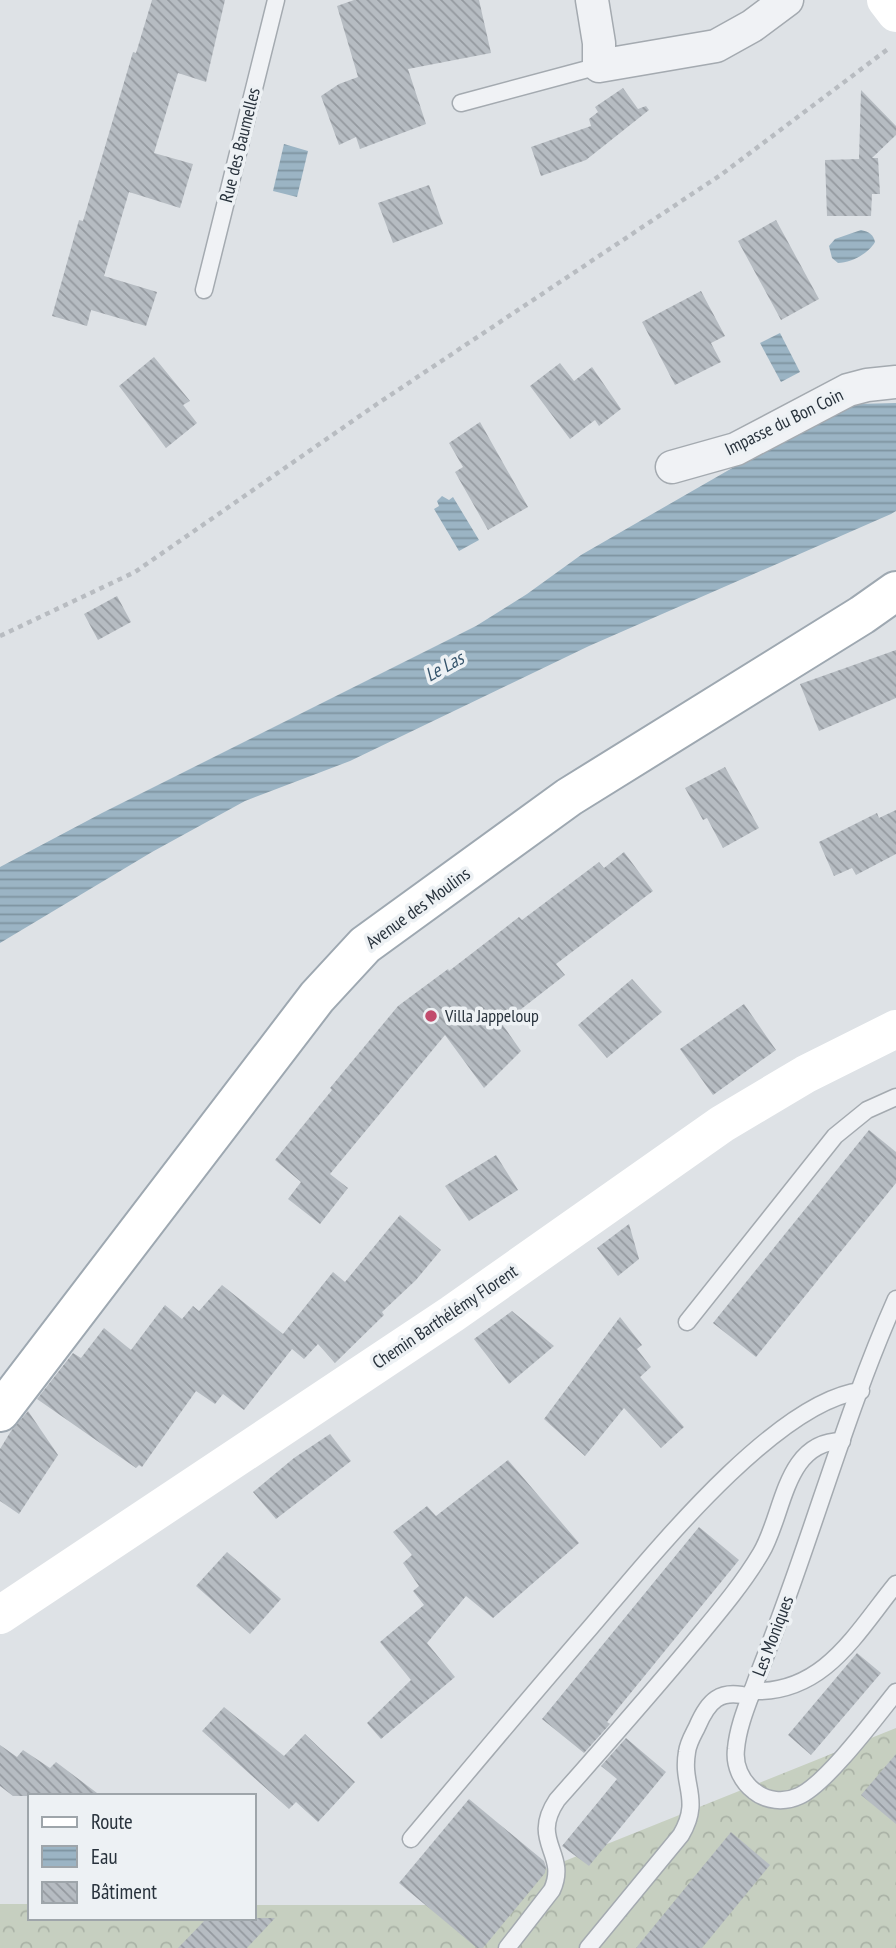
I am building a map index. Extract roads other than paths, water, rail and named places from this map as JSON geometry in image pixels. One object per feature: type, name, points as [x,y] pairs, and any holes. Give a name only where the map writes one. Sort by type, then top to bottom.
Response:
[{"type":"main road","points":[[886,0],[896,13]]},
{"type":"main road","name":"Avenue des Moulins","points":[[0,1412],[317,997],[365,945],[569,797],[862,615],[896,591]]},
{"type":"main road","name":"Chemin Barthélémy Florent","points":[[0,1615],[452,1314],[722,1124],[806,1074],[896,1029]]},
{"type":"street","points":[[592,0],[599,66],[716,46],[752,26],[787,0]]},
{"type":"street","name":"Impasse du Bon Coin","points":[[672,467],[736,449],[848,390],[896,382]]},
{"type":"lane","name":"Rue des Baumelles","points":[[204,290],[276,0]]},
{"type":"lane","points":[[461,103],[599,66]]},
{"type":"lane","points":[[687,1322],[835,1136],[867,1110],[896,1097]]},
{"type":"lane","name":"Les Moniques","points":[[896,1299],[751,1694],[738,1737],[736,1762],[739,1773],[753,1791],[771,1800],[800,1796],[819,1782],[896,1692]]},
{"type":"lane","points":[[411,1839],[687,1516],[723,1480],[783,1429],[835,1396],[861,1391]]},
{"type":"lane","points":[[507,1948],[556,1882],[556,1862],[548,1846],[545,1830],[553,1806],[660,1684],[754,1565],[771,1534],[799,1461],[815,1447],[842,1441]]},
{"type":"lane","points":[[588,1948],[687,1825],[692,1806],[686,1754],[706,1709],[726,1693],[751,1694],[793,1686],[822,1670],[836,1659],[896,1584]]},
{"type":"water","points":[[284,144],[308,151],[297,197],[273,191]]},
{"type":"water","points":[[861,230],[874,239],[875,242],[869,250],[843,263],[832,258],[829,246],[835,239]]},
{"type":"water","points":[[780,333],[800,372],[781,382],[760,343]]},
{"type":"water","name":"Le Las","points":[[896,403],[896,511],[589,646],[350,761],[245,801],[152,852],[0,943],[0,867],[102,813],[476,626],[581,555],[793,433],[856,404]]},
{"type":"water","points":[[442,496],[449,500],[453,497],[479,540],[459,551],[434,509],[439,506],[437,501]]},
{"type":"place","name":"Villa Jappeloup","points":[[431,1016]]}]
